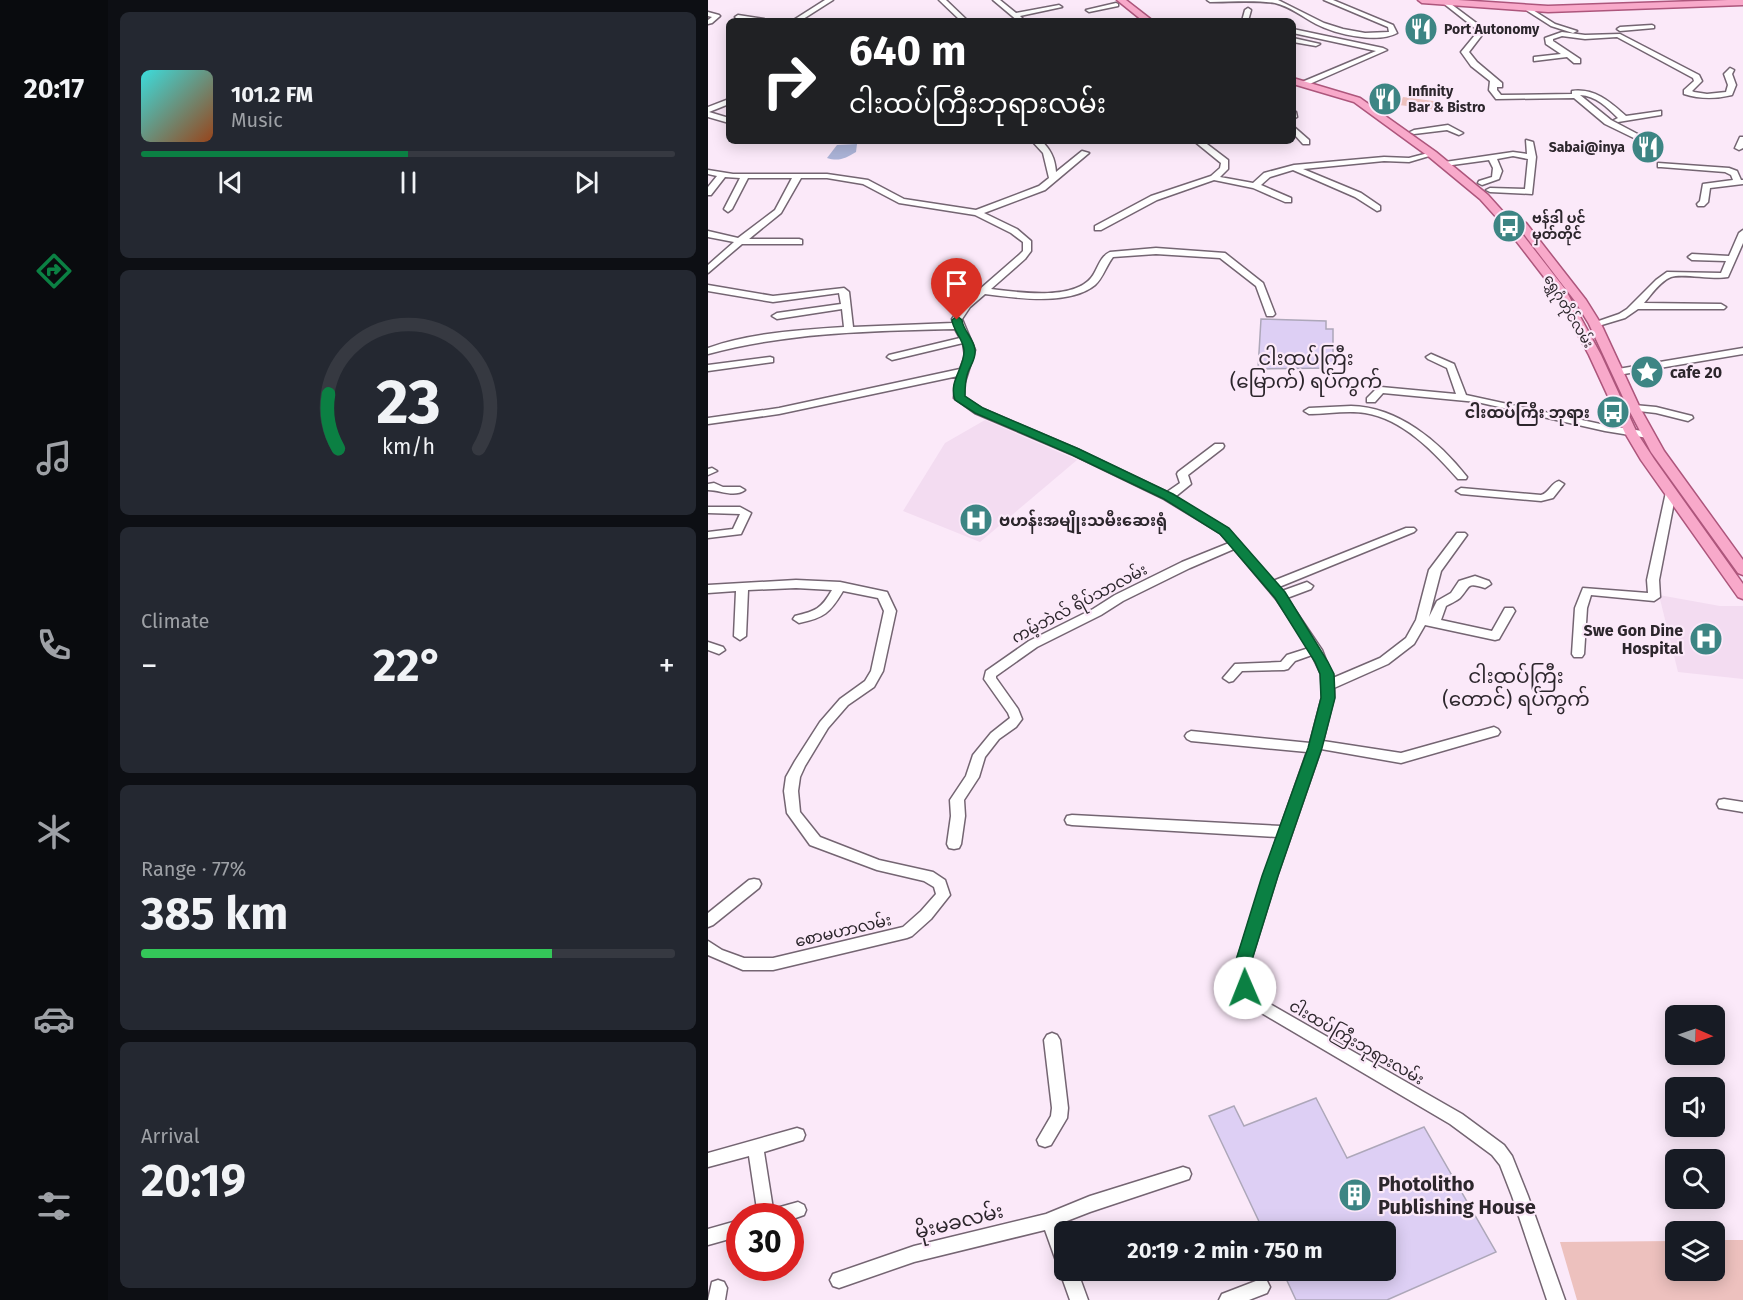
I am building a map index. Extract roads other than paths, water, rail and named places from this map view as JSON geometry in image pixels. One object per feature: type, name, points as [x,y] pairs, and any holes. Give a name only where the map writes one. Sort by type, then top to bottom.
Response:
[{"type":"main road","points":[[1422,0],[1525,7],[1743,2]]},
{"type":"main road","points":[[1489,0],[1574,6]]},
{"type":"main road","points":[[1630,3],[1653,0]]},
{"type":"main road","points":[[1116,2],[1134,18]]},
{"type":"main road","points":[[1116,2],[1144,18]]},
{"type":"main road","name":"ရွှေဂုံတိုင်လမ်း","points":[[1296,76],[1357,100],[1445,164],[1484,197],[1504,219],[1558,289],[1595,355],[1631,433],[1743,594]]},
{"type":"main road","name":"ရွှေဂုံတိုင်လမ်း","points":[[1296,81],[1356,93],[1457,162],[1512,212],[1548,257],[1595,324],[1634,408],[1658,452],[1743,570]]},
{"type":"street","points":[[800,18],[830,0]]},
{"type":"street","points":[[942,0],[962,18]]},
{"type":"street","points":[[996,0],[1018,18]]},
{"type":"street","points":[[1210,0],[1255,0],[1284,4],[1322,24],[1348,32],[1378,35],[1393,33],[1391,26],[1330,0]]},
{"type":"street","points":[[1089,10],[1116,2]]},
{"type":"street","points":[[1445,2],[1480,28],[1479,36],[1465,52],[1505,91],[1517,96],[1577,92],[1598,97],[1624,119]]},
{"type":"street","points":[[1015,15],[1059,7]]},
{"type":"street","points":[[1525,7],[1553,25],[1618,35],[1696,77],[1698,81],[1688,93],[1712,96],[1729,93],[1732,85],[1728,74],[1730,70]]},
{"type":"street","points":[[1246,18],[1248,10]]},
{"type":"street","points":[[738,17],[744,18]]},
{"type":"street","points":[[1616,19],[1620,29]]},
{"type":"street","points":[[1576,61],[1549,42],[1549,38],[1562,34],[1585,37],[1620,29],[1652,27]]},
{"type":"street","points":[[1296,32],[1383,50],[1309,82]]},
{"type":"street","points":[[1296,40],[1332,46]]},
{"type":"street","points":[[1537,58],[1568,56]]},
{"type":"street","points":[[1577,92],[1608,122],[1645,140]]},
{"type":"street","points":[[708,112],[726,103]]},
{"type":"street","points":[[708,112],[726,120]]},
{"type":"street","points":[[1608,122],[1658,113]]},
{"type":"street","points":[[1414,132],[1448,127],[1459,133]]},
{"type":"street","points":[[1296,131],[1306,142]]},
{"type":"street","points":[[1739,148],[1743,139]]},
{"type":"street","points":[[1486,186],[1529,192],[1532,157],[1529,142]]},
{"type":"street","points":[[1042,144],[1050,158],[1053,179]]},
{"type":"street","points":[[1202,144],[1225,162],[1224,169],[1214,178]]},
{"type":"street","points":[[977,213],[1042,188],[1085,153]]},
{"type":"street","points":[[1255,186],[1267,175],[1294,167],[1384,159],[1409,160],[1432,154]]},
{"type":"street","points":[[1445,164],[1513,154],[1532,157]]},
{"type":"street","points":[[1486,186],[1497,176],[1498,166],[1492,158]]},
{"type":"street","points":[[1662,165],[1726,170],[1734,173],[1740,182]]},
{"type":"street","points":[[1294,167],[1358,195],[1377,208]]},
{"type":"street","points":[[708,172],[745,177],[827,176],[855,180],[873,186],[902,201],[977,213],[1014,231],[1028,244],[1022,257],[960,314],[957,326]]},
{"type":"street","points":[[708,193],[722,175]]},
{"type":"street","points":[[708,270],[778,211],[798,176]]},
{"type":"street","points":[[728,209],[745,177]]},
{"type":"street","points":[[1098,228],[1127,210],[1175,188],[1214,178],[1255,186],[1288,200]]},
{"type":"street","points":[[1701,204],[1704,202],[1706,186],[1740,182]]},
{"type":"street","points":[[1595,324],[1613,322],[1627,315],[1670,274],[1725,275],[1743,233]]},
{"type":"street","points":[[708,234],[740,241],[799,242]]},
{"type":"street","points":[[983,291],[1031,295],[1066,293],[1077,291],[1092,283],[1107,257],[1115,254],[1156,251],[1210,253],[1222,255],[1230,260],[1260,285],[1270,314]]},
{"type":"street","points":[[1692,257],[1730,260]]},
{"type":"street","points":[[708,288],[773,299],[841,290],[844,292],[849,329]]},
{"type":"street","points":[[773,299],[779,336]]},
{"type":"street","points":[[777,316],[845,306]]},
{"type":"street","points":[[1637,306],[1721,307]]},
{"type":"street","points":[[708,351],[720,346],[779,336],[849,329],[957,326]]},
{"type":"street","points":[[892,357],[967,339],[957,326]]},
{"type":"street","name":"ငါးထပ်ကြီးဘုရားလမ်း","points":[[967,339],[969,359],[962,372],[959,398],[1168,497],[1224,531],[1276,591],[1316,650],[1327,674],[1328,698],[1316,746],[1244,960],[1243,979],[1249,996],[1258,1004],[1456,1119],[1498,1150],[1506,1161],[1520,1196],[1556,1300]]},
{"type":"street","points":[[708,344],[720,346]]},
{"type":"street","points":[[1618,372],[1743,351]]},
{"type":"street","points":[[1431,357],[1451,366],[1462,397]]},
{"type":"street","points":[[708,368],[770,360]]},
{"type":"street","points":[[708,421],[779,411],[962,372]]},
{"type":"street","points":[[1371,400],[1381,390],[1462,397],[1648,435]]},
{"type":"street","points":[[1634,408],[1656,410],[1688,418]]},
{"type":"street","points":[[1309,411],[1365,410],[1403,424],[1436,448],[1462,477]]},
{"type":"street","points":[[1168,497],[1186,484],[1182,474],[1219,446]]},
{"type":"street","points":[[1461,491],[1541,498],[1549,496],[1559,484]]},
{"type":"street","points":[[708,487],[740,490]]},
{"type":"street","points":[[1578,654],[1581,609],[1587,591],[1654,597],[1653,580],[1671,492]]},
{"type":"street","points":[[708,510],[740,510],[746,513],[737,532],[708,535]]},
{"type":"street","points":[[1276,591],[1410,530]]},
{"type":"street","points":[[1428,622],[1435,570],[1461,535]]},
{"type":"street","name":"ကမ့်ဘဲလ် ရိပ်သာလမ်း","points":[[954,844],[958,816],[957,800],[972,777],[979,755],[995,736],[1016,719],[1014,712],[990,679],[990,674],[1033,644],[1097,612],[1119,598],[1186,565],[1237,544]]},
{"type":"street","points":[[1329,685],[1384,661],[1410,641],[1441,604],[1455,596],[1463,584],[1474,580],[1485,584]]},
{"type":"street","name":"စောမဟာလမ်း","points":[[708,589],[799,582],[840,586],[883,595],[890,611],[877,671],[870,684],[844,702],[824,725],[793,777],[791,791],[794,813],[815,841],[877,865],[928,876],[940,884],[943,895],[907,932],[772,964],[743,964],[717,954],[708,947]]},
{"type":"street","points":[[740,636],[742,586]]},
{"type":"street","points":[[799,619],[820,615],[840,586]]},
{"type":"street","points":[[1276,591],[1307,586]]},
{"type":"street","points":[[1428,622],[1495,636],[1509,611]]},
{"type":"street","points":[[1229,678],[1239,667],[1284,666],[1291,658],[1316,650]]},
{"type":"street","points":[[1191,736],[1316,746],[1401,758],[1494,732]]},
{"type":"street","points":[[1724,804],[1743,807]]},
{"type":"street","points":[[1072,820],[1287,832]]},
{"type":"street","points":[[708,921],[754,884]]},
{"type":"street","points":[[1045,1140],[1059,1118],[1060,1108],[1052,1040]]},
{"type":"street","points":[[708,1160],[797,1135]]},
{"type":"street","points":[[755,1146],[764,1203]]},
{"type":"street","name":"မိုးမခလမ်း","points":[[838,1280],[914,1254],[1050,1221],[1057,1216],[1090,1204],[1183,1174]]},
{"type":"street","points":[[1050,1221],[1054,1232]]},
{"type":"street","points":[[708,1237],[726,1232]]},
{"type":"street","points":[[1072,1281],[1079,1300]]},
{"type":"street","points":[[1228,1300],[1261,1287]]},
{"type":"water","points":[[857,144],[856,152],[849,156],[839,159],[827,158],[837,145]]},
{"type":"place","name":"Port Autonomy","points":[[1421,29]]},
{"type":"place","name":"Infinity Bar & Bistro","points":[[1385,99]]},
{"type":"place","name":"Sabai@inya","points":[[1648,147]]},
{"type":"place","name":"ဗန်ဒါ ပင် မှတ်တိုင်","points":[[1509,226]]},
{"type":"place","name":"cafe 20","points":[[1647,372]]},
{"type":"place","name":"ငါးထပ်ကြီး ဘုရား","points":[[1613,412]]},
{"type":"place","name":"ဗဟန်းအမျိုးသမီးဆေးရုံ","points":[[976,520]]},
{"type":"place","name":"Swe Gon Dine Hospital","points":[[1706,639]]},
{"type":"place","name":"Photolitho Publishing House","points":[[1355,1195]]},
{"type":"district","name":"ငါးထပ်ကြီး (မြောက်) ရပ်ကွက်","points":[[1306,370]]},
{"type":"district","name":"ငါးထပ်ကြီး (တောင်) ရပ်ကွက်","points":[[1516,688]]}]
